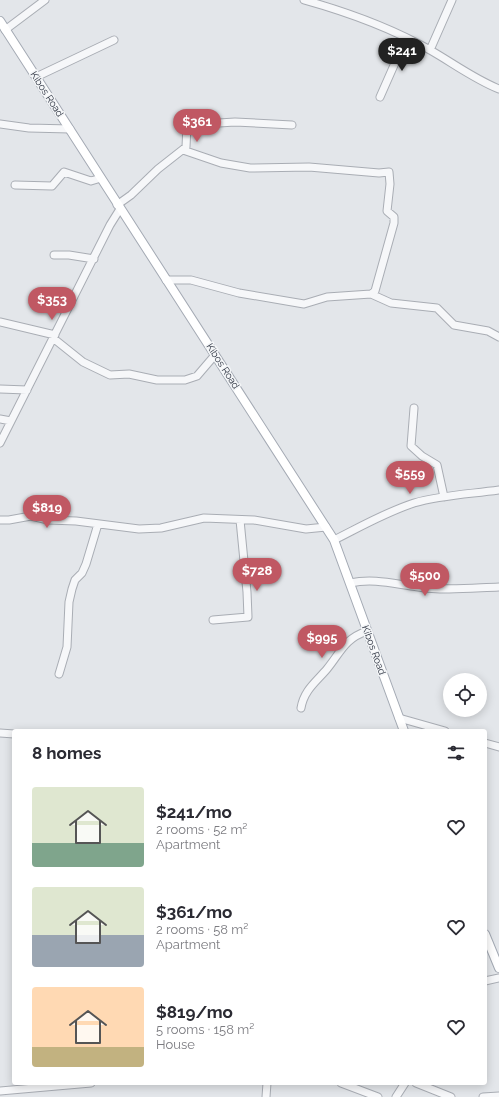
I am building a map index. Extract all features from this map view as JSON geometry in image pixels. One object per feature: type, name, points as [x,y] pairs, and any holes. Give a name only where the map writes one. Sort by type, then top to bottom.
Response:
[{"type":"main road","name":"Kibos Road","points":[[2,26],[70,129],[334,540],[403,729]]},
{"type":"main road","points":[[487,939],[499,968]]},
{"type":"street","points":[[2,26],[45,0]]},
{"type":"street","points":[[304,0],[385,27],[430,50],[472,76],[499,89]]},
{"type":"street","points":[[430,50],[452,0]]},
{"type":"street","points":[[380,97],[406,38]]},
{"type":"street","points":[[36,77],[114,40]]},
{"type":"street","points":[[0,443],[119,207],[158,169],[183,150],[187,144],[186,127],[189,124],[243,122],[292,125]]},
{"type":"street","points":[[0,124],[18,127],[70,129]]},
{"type":"street","points":[[183,150],[195,156],[230,165],[250,168],[309,167],[379,173],[389,172],[390,184],[388,211],[394,218],[394,223],[375,292],[371,294]]},
{"type":"street","points":[[15,185],[52,186],[64,172],[91,181],[101,178]]},
{"type":"street","points":[[54,255],[69,255],[94,259]]},
{"type":"street","points":[[166,280],[175,278],[191,280],[239,293],[304,304],[327,296],[371,294],[391,303],[437,308],[454,325],[488,331],[499,337]]},
{"type":"street","points":[[0,322],[54,336],[84,362],[110,375],[129,374],[157,380],[185,380],[197,376],[215,355]]},
{"type":"street","points":[[0,389],[27,390]]},
{"type":"street","points":[[414,408],[411,446],[422,456],[437,465],[444,497]]},
{"type":"street","points":[[0,419],[11,421]]},
{"type":"street","points":[[334,540],[403,507],[444,497],[499,490]]},
{"type":"street","points":[[0,520],[31,516],[48,520],[98,524],[128,529],[151,530],[204,518],[254,520],[306,529],[326,527]]},
{"type":"street","points":[[213,620],[248,617],[240,520]]},
{"type":"street","points":[[59,674],[67,647],[69,602],[72,589],[75,580],[82,573],[86,564],[98,524]]},
{"type":"street","points":[[350,583],[364,580],[379,580],[432,588],[499,587]]},
{"type":"street","points":[[301,708],[305,693],[325,671],[341,648],[356,636],[367,631]]},
{"type":"street","points":[[399,718],[438,729]]},
{"type":"street","points":[[0,733],[12,734]]},
{"type":"street","points":[[487,744],[499,747]]},
{"type":"street","points":[[487,981],[499,978]]},
{"type":"street","points":[[0,1091],[68,1085]]},
{"type":"street","points":[[266,1097],[267,1085]]},
{"type":"street","points":[[346,1085],[378,1097]]},
{"type":"street","points":[[396,1097],[405,1085]]},
{"type":"street","points":[[421,1085],[451,1097]]},
{"type":"street","points":[[483,1097],[499,1096]]}]
